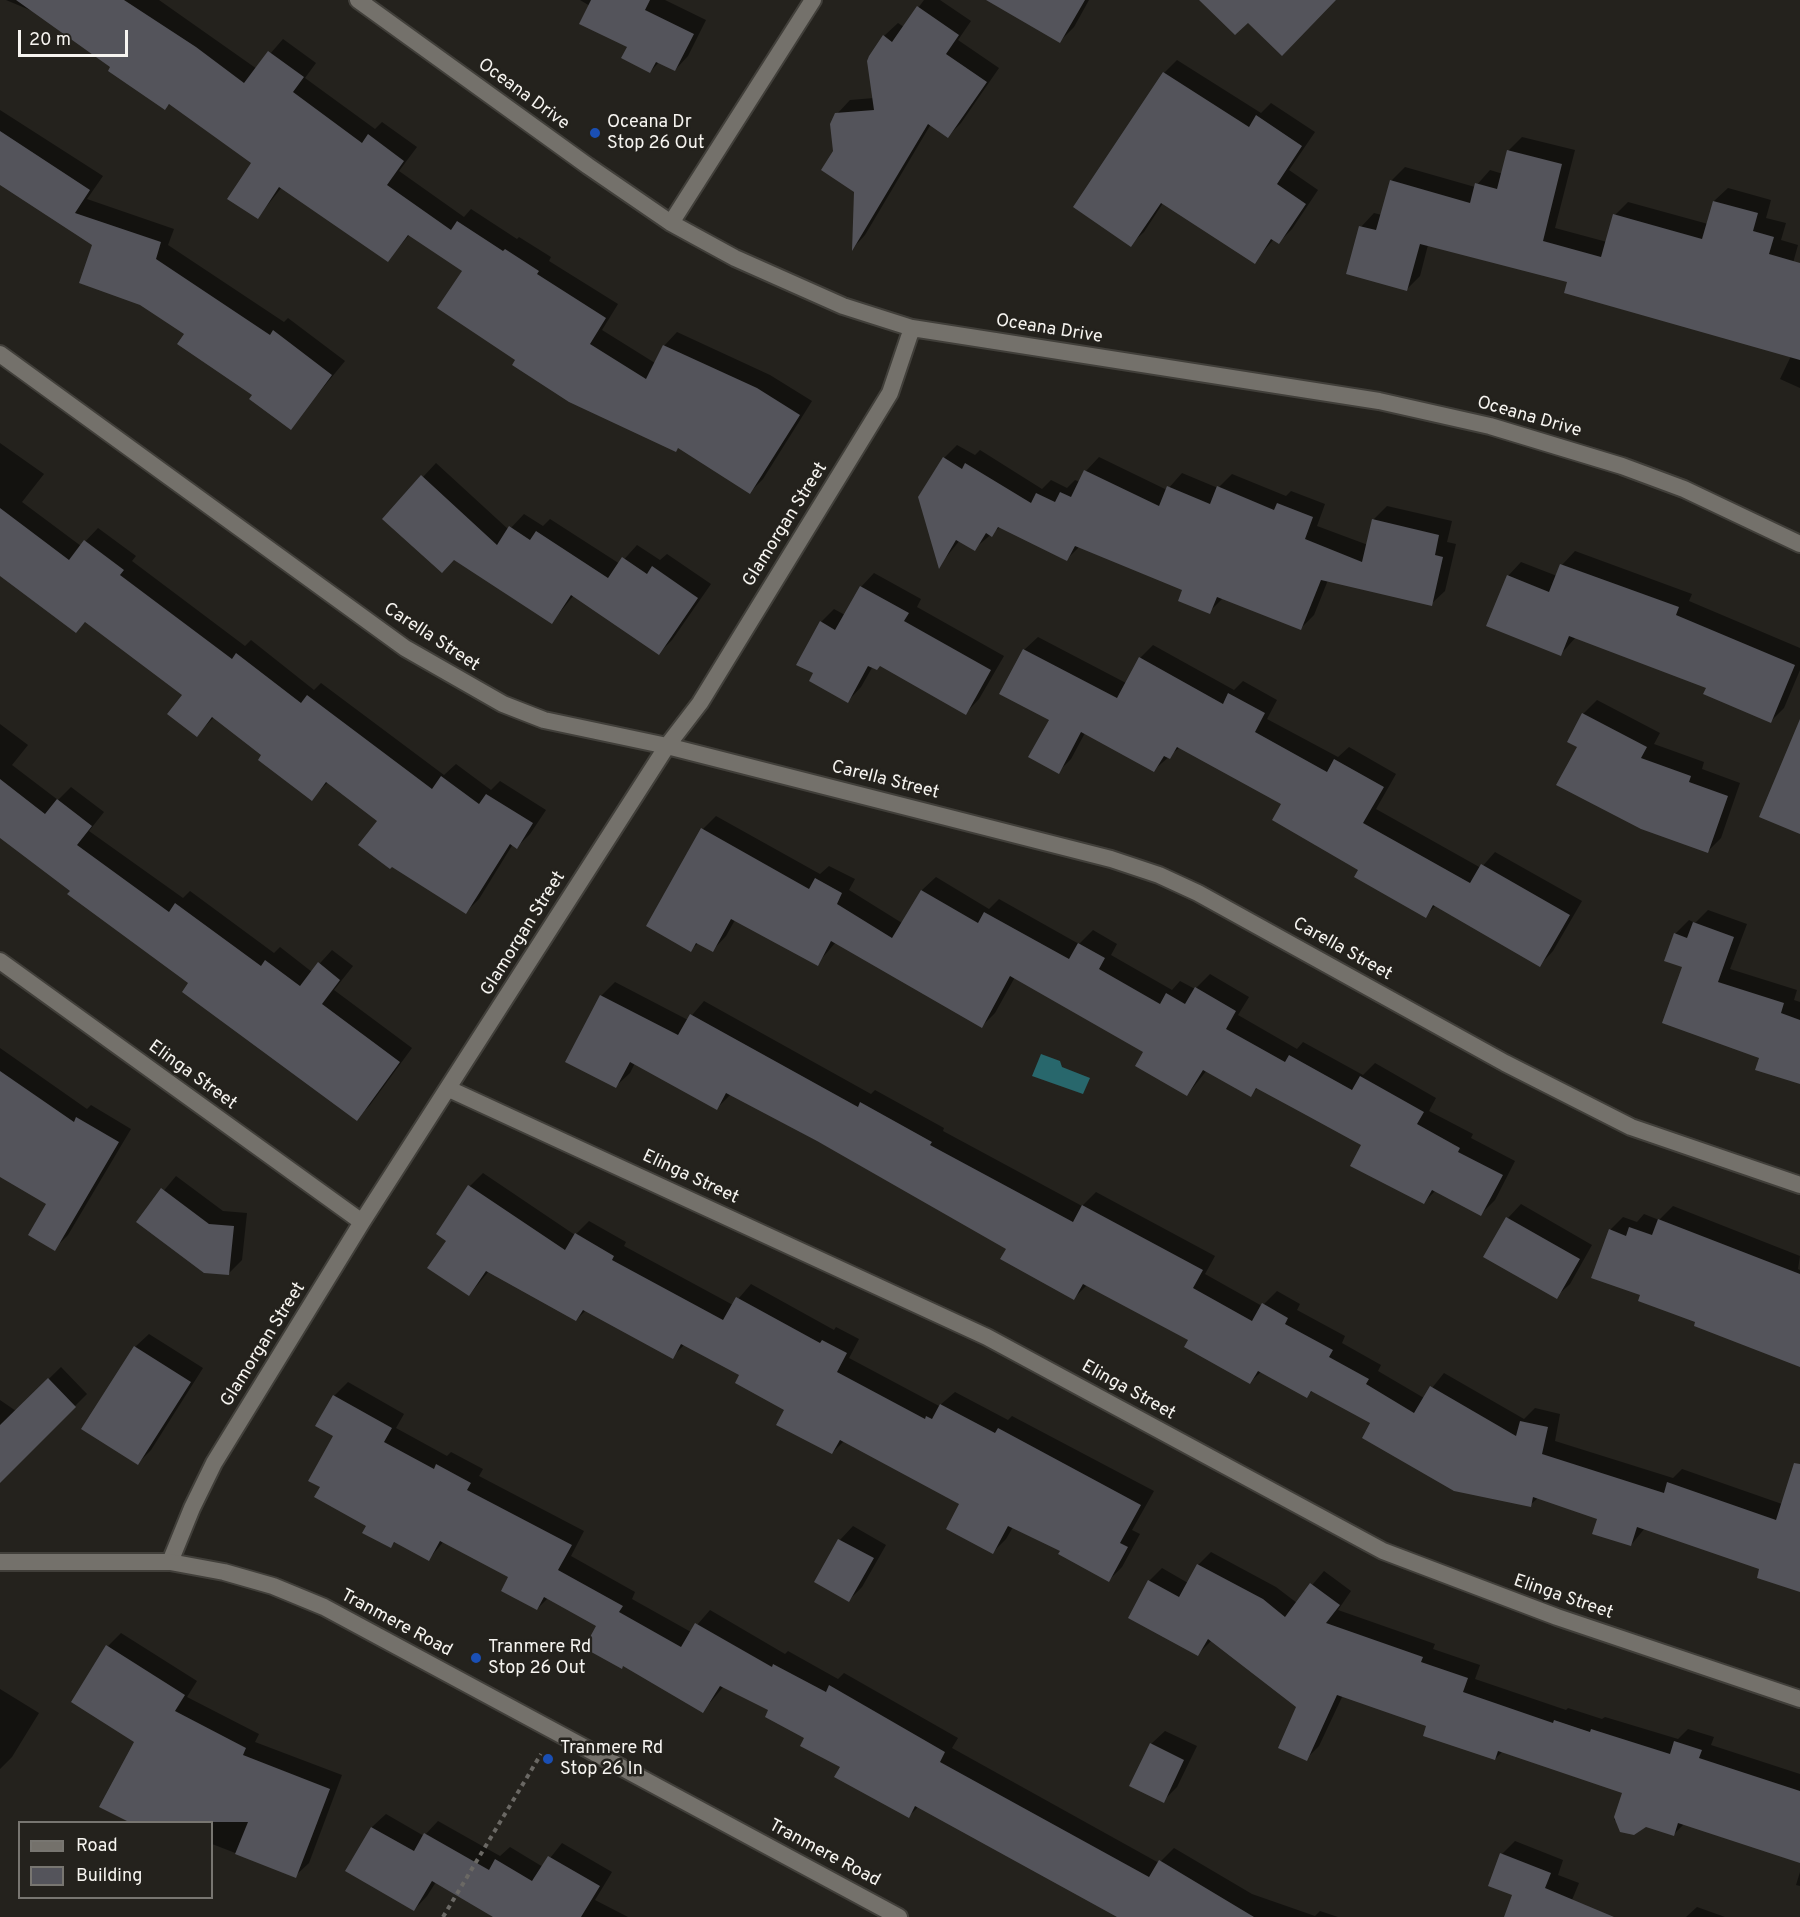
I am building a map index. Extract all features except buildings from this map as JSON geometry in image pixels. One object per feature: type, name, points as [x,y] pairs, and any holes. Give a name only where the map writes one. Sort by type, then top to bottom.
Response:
[{"type":"street","name":"Oceana Drive","points":[[358,0],[671,223],[735,258],[843,306],[912,328],[1379,401],[1490,426],[1566,448],[1674,485],[1800,544]]},
{"type":"street","points":[[671,223],[813,0]]},
{"type":"street","name":"Glamorgan Street","points":[[170,1562],[192,1508],[214,1463],[362,1222],[667,746],[700,703],[890,393],[912,328]]},
{"type":"street","name":"Carella Street","points":[[0,354],[405,648],[455,679],[503,704],[544,720],[667,746],[1099,856],[1159,875],[1198,893],[1505,1063],[1631,1127],[1800,1185]]},
{"type":"street","name":"Elinga Street","points":[[0,961],[362,1222]]},
{"type":"street","name":"Elinga Street","points":[[449,1089],[987,1337],[1383,1551],[1557,1617],[1800,1699]]},
{"type":"street","name":"Tranmere Road","points":[[0,1562],[170,1562],[224,1572],[273,1586],[324,1607],[899,1917]]},
{"type":"path","points":[[444,1917],[541,1754]]},
{"type":"water","points":[[1041,1054],[1060,1061],[1062,1067],[1090,1078],[1083,1094],[1032,1076]]},
{"type":"place","name":"Oceana Dr Stop 26 Out","points":[[595,133]]},
{"type":"place","name":"Tranmere Rd Stop 26 Out","points":[[476,1658]]},
{"type":"place","name":"Tranmere Rd Stop 26 In","points":[[548,1759]]}]
